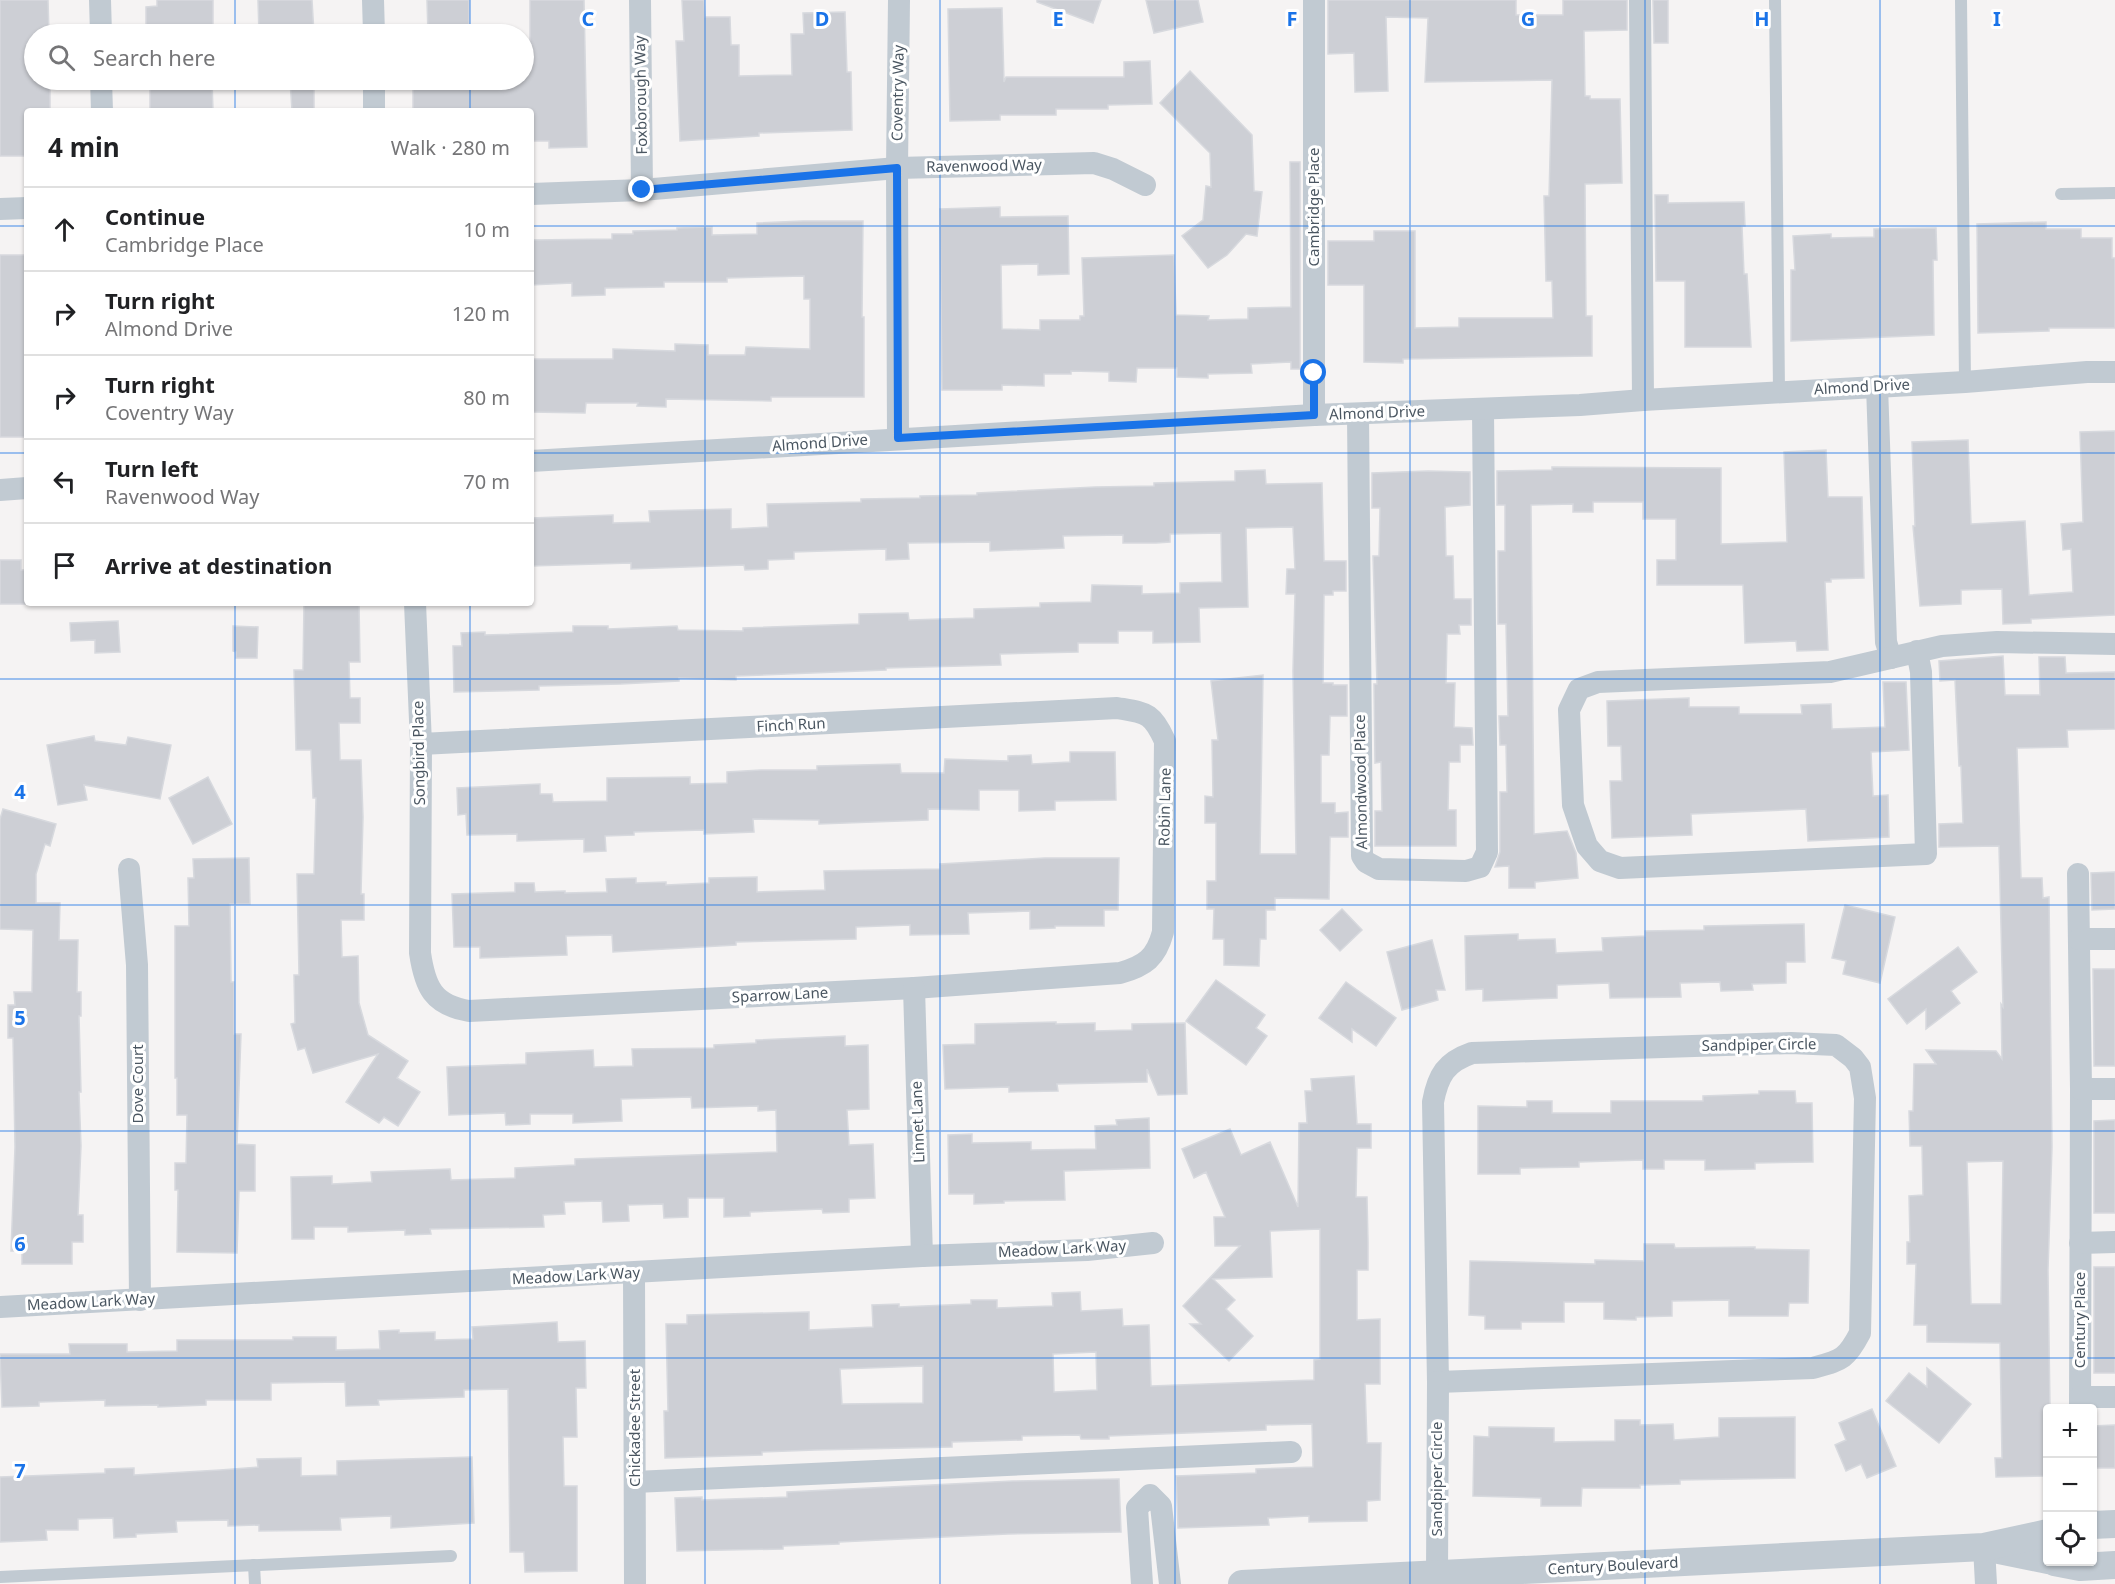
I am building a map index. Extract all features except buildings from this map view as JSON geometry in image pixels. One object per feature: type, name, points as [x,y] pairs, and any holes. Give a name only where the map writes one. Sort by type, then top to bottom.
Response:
[{"type":"street","points":[[100,0],[101,24]]},
{"type":"street","points":[[374,0],[374,24]]},
{"type":"street","name":"Foxborough Way","points":[[640,0],[642,190]]},
{"type":"street","name":"Coventry Way","points":[[898,438],[899,0]]},
{"type":"street","name":"Cambridge Place","points":[[1314,0],[1314,415]]},
{"type":"street","points":[[1640,0],[1643,400]]},
{"type":"street","points":[[101,90],[102,108]]},
{"type":"street","points":[[374,90],[374,108]]},
{"type":"street","name":"Ravenwood Way","points":[[534,194],[642,190],[897,168],[1094,163],[1113,169],[1145,185]]},
{"type":"street","points":[[0,209],[24,208]]},
{"type":"street","name":"Almond Drive","points":[[534,461],[1314,415],[1483,410],[2115,372]]},
{"type":"street","points":[[1877,386],[1886,642],[1891,658]]},
{"type":"street","name":"Almondwood Place","points":[[1358,414],[1362,856],[1366,862],[1379,870],[1466,871],[1480,867],[1487,852],[1483,410]]},
{"type":"street","points":[[0,490],[24,488]]},
{"type":"street","name":"Songbird Place","points":[[415,606],[421,744],[420,903]]},
{"type":"street","points":[[1917,651],[1921,672],[1926,854],[1620,868],[1600,861],[1587,846],[1573,805],[1569,710],[1579,689],[1598,682],[1830,672],[1917,651],[1942,646],[1997,642],[2115,644]]},
{"type":"street","name":"Finch Run","points":[[421,744],[1117,708],[1144,713],[1157,723]]},
{"type":"street","name":"Robin Lane","points":[[1157,723],[1166,741],[1164,891]]},
{"type":"street","name":"Dove Court","points":[[129,869],[137,965],[140,1300]]},
{"type":"street","name":"Century Place","points":[[2078,874],[2081,1089],[2080,1403],[2115,1397]]},
{"type":"street","name":"Sparrow Lane","points":[[420,903],[420,953],[423,977],[434,996],[454,1008],[469,1011],[914,988],[1120,973],[1140,967],[1158,950],[1163,933],[1164,891]]},
{"type":"street","points":[[2079,939],[2115,939]]},
{"type":"street","name":"Linnet Lane","points":[[914,988],[922,1256]]},
{"type":"street","name":"Sandpiper Circle","points":[[1437,1575],[1438,1382],[1433,1102],[1436,1084],[1442,1072],[1460,1057],[1472,1053],[1791,1043],[1836,1045],[1853,1058],[1860,1067],[1865,1098],[1860,1333],[1850,1353],[1840,1360],[1813,1368],[1438,1382]]},
{"type":"street","points":[[2081,1089],[2115,1089]]},
{"type":"street","points":[[2080,1243],[2115,1242]]},
{"type":"street","name":"Meadow Lark Way","points":[[0,1306],[922,1256],[1087,1250],[1153,1243]]},
{"type":"street","name":"Chickadee Street","points":[[634,1273],[635,1584]]},
{"type":"street","points":[[635,1482],[1291,1452]]},
{"type":"street","points":[[1147,1458],[1150,1495],[1161,1506],[1170,1584]]},
{"type":"street","points":[[1142,1584],[1137,1508],[1150,1495]]},
{"type":"street","points":[[2097,1525],[2115,1524]]},
{"type":"street","name":"Century Boulevard","points":[[1242,1584],[1984,1547],[2043,1534]]},
{"type":"street","points":[[1984,1547],[1986,1584]]},
{"type":"street","name":"Century Boulevard","points":[[1984,1547],[2043,1559]]},
{"type":"street","points":[[2075,1566],[2115,1565]]},
{"type":"lane","points":[[1775,0],[1779,392]]},
{"type":"lane","points":[[1961,0],[1965,382]]},
{"type":"lane","points":[[2061,194],[2115,193]]},
{"type":"lane","points":[[0,1577],[451,1556]]},
{"type":"lane","points":[[254,1565],[255,1584]]},
{"type":"route","points":[[642,190],[897,168],[898,438],[1314,415],[1314,373]]}]
